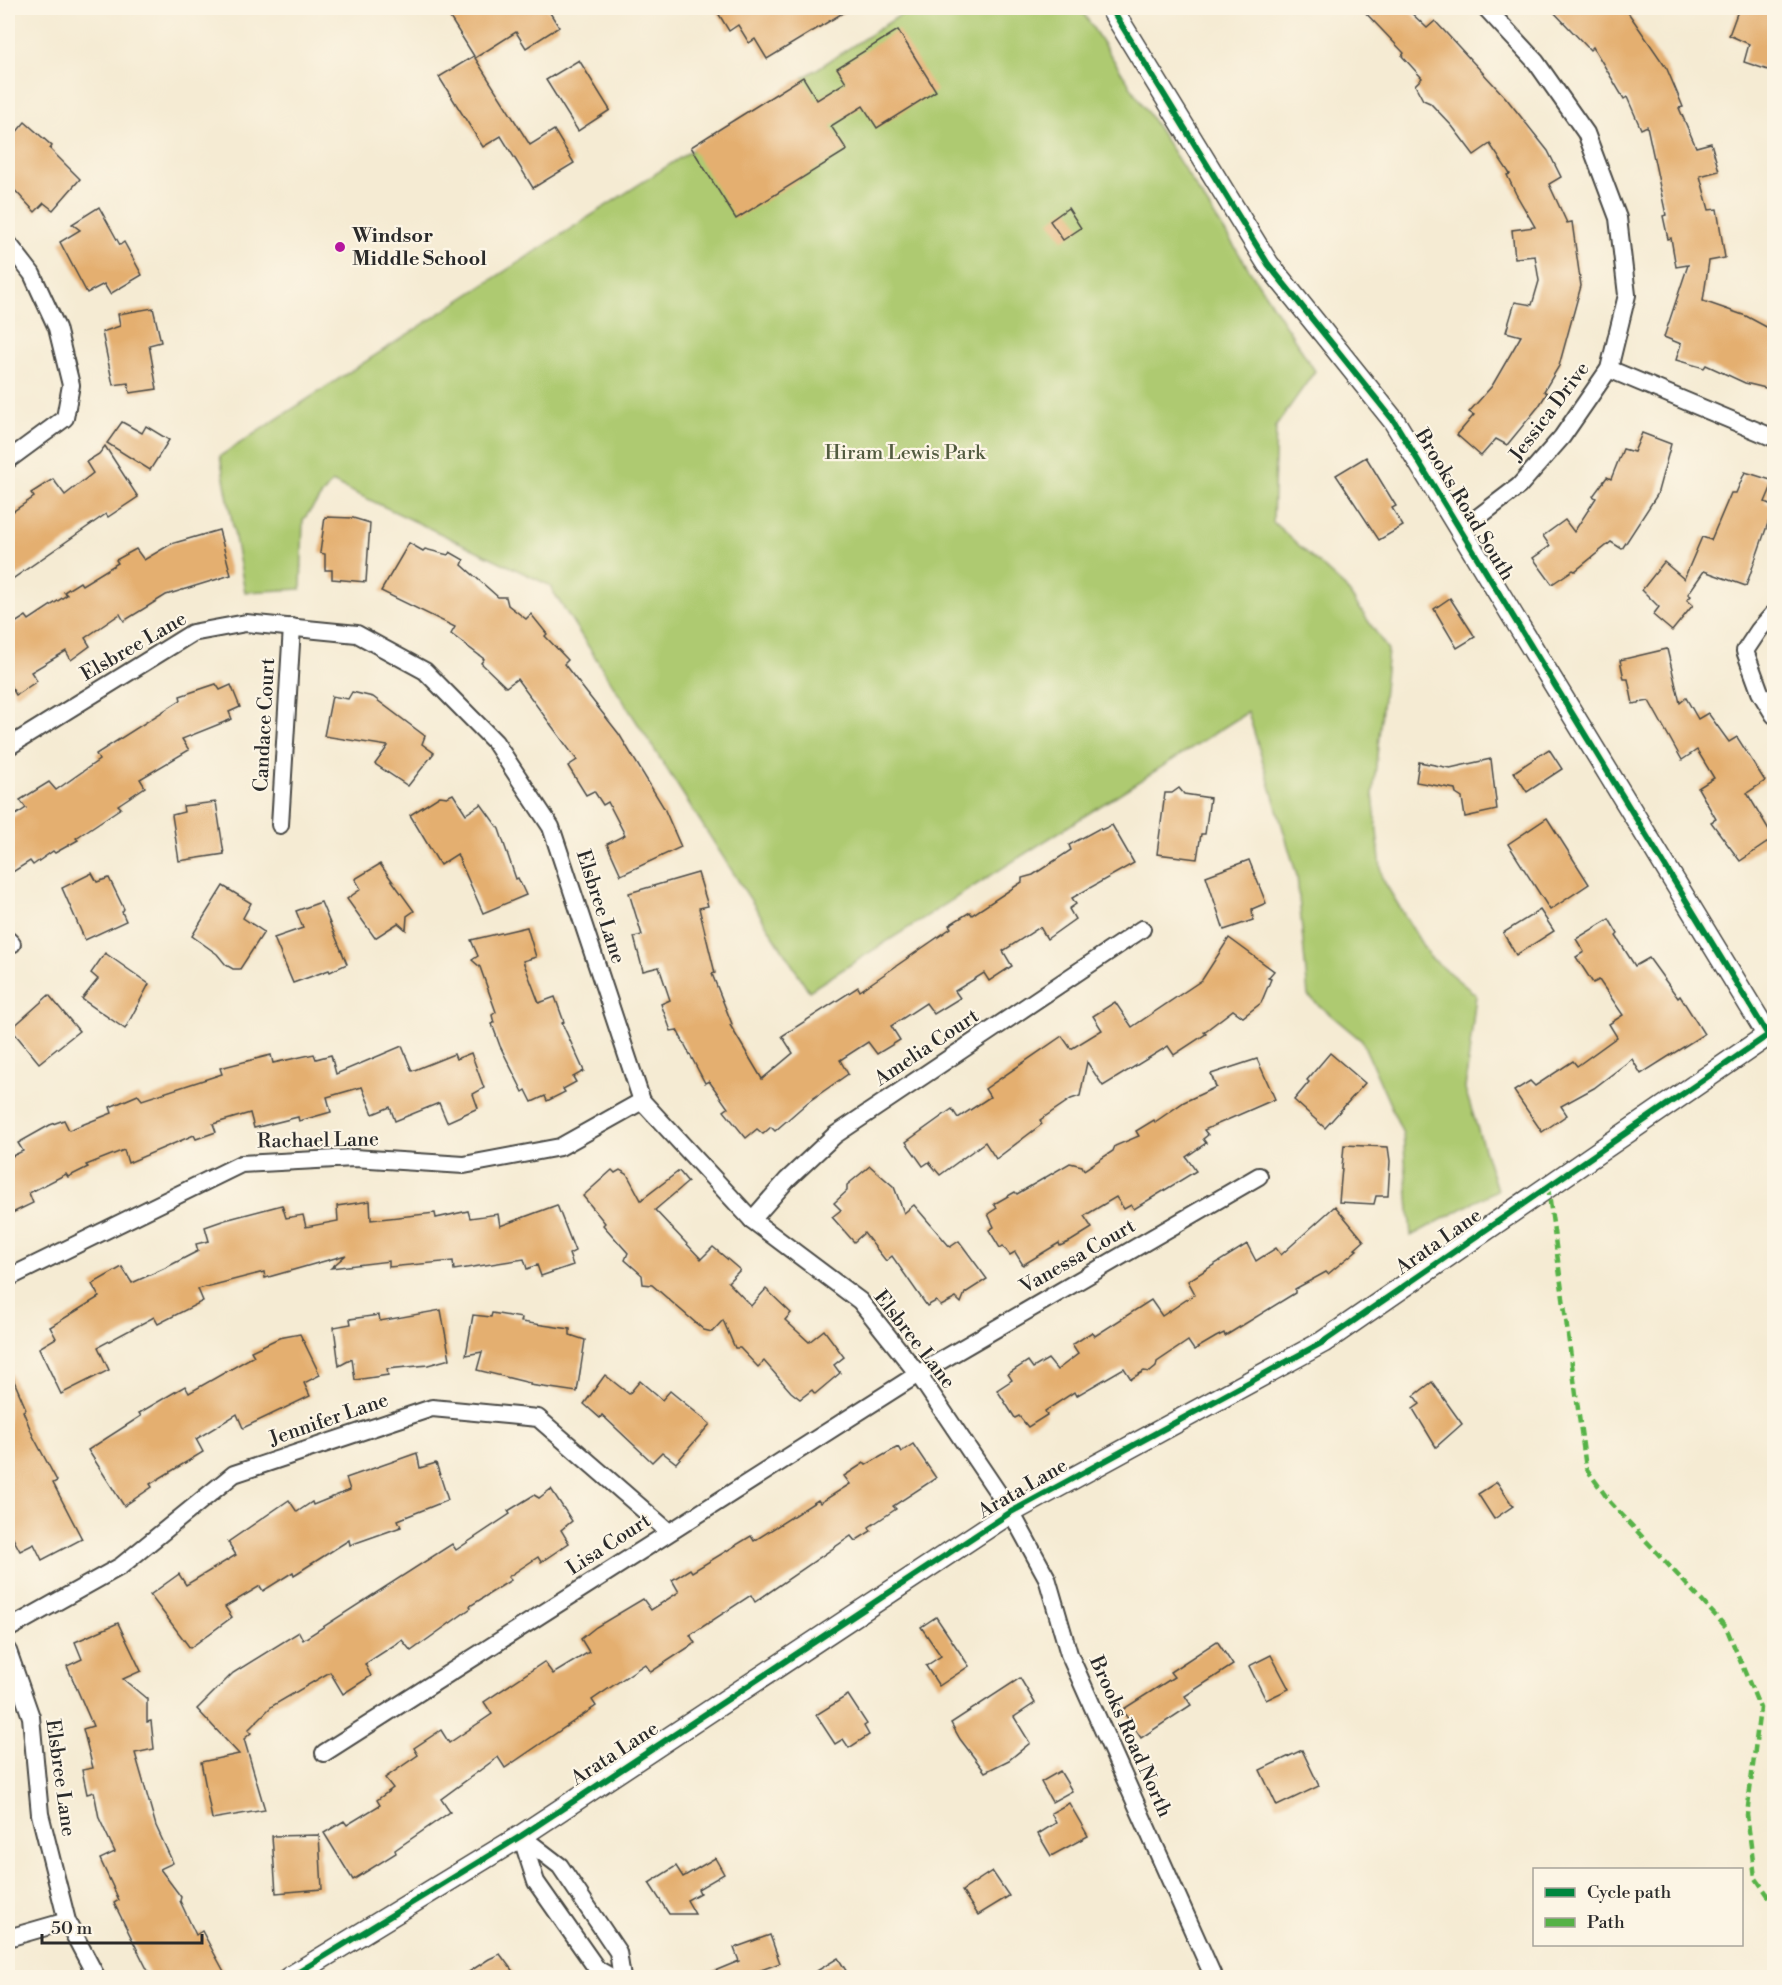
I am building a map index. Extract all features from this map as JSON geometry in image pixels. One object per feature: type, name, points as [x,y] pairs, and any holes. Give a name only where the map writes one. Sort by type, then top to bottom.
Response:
[{"type":"street","name":"Brooks Road South","points":[[1111,8],[1268,264],[1379,400],[1771,1033]]},
{"type":"street","name":"Jessica Drive","points":[[1460,531],[1519,486],[1562,437],[1609,369],[1626,295],[1618,218],[1586,133],[1536,62],[1486,8]]},
{"type":"street","points":[[8,243],[32,273],[52,317],[71,385],[65,418],[8,460]]},
{"type":"street","points":[[1609,369],[1774,438]]},
{"type":"street","points":[[1774,613],[1745,651],[1760,692],[1774,715]]},
{"type":"street","name":"Elsbree Lane","points":[[8,747],[192,633],[246,623],[357,634],[425,671],[495,742],[551,827],[642,1101],[752,1220],[860,1300],[918,1374],[1011,1512]]},
{"type":"street","name":"Candace Court","points":[[280,825],[292,627]]},
{"type":"street","name":"Amelia Court","points":[[752,1220],[787,1180],[835,1136],[1142,929]]},
{"type":"street","name":"Arata Lane","points":[[289,1977],[521,1836],[1011,1512],[1323,1342],[1771,1033]]},
{"type":"street","name":"Rachael Lane","points":[[8,1278],[241,1164],[354,1158],[464,1165],[560,1147],[642,1101]]},
{"type":"street","name":"Vanessa Court","points":[[918,1374],[1259,1176]]},
{"type":"street","name":"Lisa Court","points":[[324,1753],[918,1374]]},
{"type":"street","name":"Jennifer Lane","points":[[8,1629],[121,1566],[234,1474],[432,1408],[538,1418],[669,1532]]},
{"type":"street","name":"Brooks Road North","points":[[1011,1512],[1047,1578],[1069,1654],[1214,1977]]},
{"type":"street","name":"Elsbree Lane","points":[[8,1651],[31,1718],[40,1814],[67,1921],[97,1977]]},
{"type":"street","points":[[521,1836],[536,1882],[597,1969],[613,1977]]},
{"type":"street","points":[[521,1836],[560,1866],[618,1952],[622,1977]]},
{"type":"street","points":[[8,1938],[67,1921]]},
{"type":"green space","name":"Hiram Lewis Park","points":[[911,8],[1080,8],[1315,371],[1276,426],[1273,522],[1345,587],[1388,650],[1373,794],[1382,878],[1429,956],[1476,995],[1465,1089],[1497,1190],[1411,1236],[1403,1134],[1362,1041],[1308,996],[1297,876],[1248,712],[809,991],[549,585],[332,482],[303,520],[301,589],[245,592],[220,456]]},
{"type":"building","points":[[444,8],[547,8],[559,27],[526,48],[516,32],[475,58],[530,145],[554,130],[574,163],[533,188],[501,136],[483,147],[439,77],[474,56]]},
{"type":"building","points":[[715,8],[851,8],[767,59],[755,39],[749,43],[738,25],[729,31]]},
{"type":"building","points":[[1361,8],[1406,8],[1427,28],[1435,21],[1506,98],[1548,151],[1561,177],[1549,184],[1567,223],[1572,222],[1581,286],[1559,366],[1544,391],[1547,393],[1539,406],[1507,445],[1496,439],[1481,456],[1457,435],[1474,415],[1469,412],[1492,386],[1521,336],[1506,332],[1515,302],[1532,305],[1539,281],[1535,256],[1515,258],[1512,230],[1535,227],[1507,175],[1510,174],[1490,144],[1474,155],[1452,126],[1430,103],[1423,100],[1415,85],[1422,78],[1402,56],[1404,53]]},
{"type":"building","points":[[1550,8],[1625,8],[1667,69],[1683,107],[1679,108],[1696,147],[1711,143],[1719,171],[1700,176],[1709,210],[1717,209],[1725,258],[1709,261],[1703,301],[1746,316],[1774,331],[1774,390],[1745,383],[1706,365],[1704,368],[1676,360],[1681,344],[1664,337],[1688,265],[1676,267],[1671,238],[1668,239],[1663,216],[1666,215],[1647,126],[1641,129],[1627,97],[1624,99],[1593,47],[1590,50]]},
{"type":"building","points":[[1739,8],[1774,8],[1774,60],[1771,71],[1744,62],[1749,44],[1729,35]]},
{"type":"building","points":[[898,30],[936,91],[877,128],[863,106],[831,126],[847,150],[736,219],[691,147],[803,77],[817,100],[846,82],[837,68]]},
{"type":"building","points":[[579,60],[610,110],[578,131],[546,80]]},
{"type":"building","points":[[25,122],[52,146],[50,149],[80,179],[53,210],[44,203],[35,212],[8,183],[8,142]]},
{"type":"building","points":[[99,207],[120,245],[124,242],[142,275],[110,294],[104,284],[87,293],[60,242],[80,230],[72,224]]},
{"type":"building","points":[[1068,208],[1081,228],[1063,240],[1050,221]]},
{"type":"building","points":[[153,308],[161,342],[149,345],[157,389],[130,393],[128,383],[113,385],[102,332],[120,326],[118,314]]},
{"type":"building","points":[[122,422],[142,433],[146,426],[169,440],[150,470],[107,443]]},
{"type":"building","points":[[1642,433],[1671,444],[1657,495],[1622,549],[1611,542],[1575,571],[1573,570],[1552,584],[1533,558],[1550,546],[1543,536],[1565,520],[1574,532],[1596,498],[1593,496],[1607,477],[1611,479],[1623,449],[1634,452]]},
{"type":"building","points":[[105,446],[138,497],[108,517],[106,514],[8,582],[8,515],[34,497],[31,493],[53,479],[65,495],[93,473],[86,462],[99,454]]},
{"type":"building","points":[[1366,457],[1396,506],[1392,508],[1403,526],[1379,540],[1336,475]]},
{"type":"building","points":[[1745,472],[1774,481],[1765,502],[1774,506],[1746,586],[1704,571],[1688,594],[1691,596],[1687,600],[1693,605],[1672,631],[1653,615],[1659,607],[1642,590],[1664,562],[1684,579],[1702,537],[1711,540],[1731,493],[1736,493]]},
{"type":"building","points":[[325,517],[353,518],[370,523],[366,582],[332,579],[332,570],[325,570],[325,554],[320,553]]},
{"type":"building","points":[[219,530],[231,575],[166,595],[124,621],[120,614],[85,638],[90,646],[71,660],[66,651],[31,672],[37,681],[16,695],[8,682],[8,633],[12,630],[10,626],[26,616],[29,620],[67,595],[64,592],[80,582],[82,585],[118,563],[116,560],[136,549],[144,560],[171,544]]},
{"type":"building","points":[[409,543],[423,551],[425,549],[448,555],[450,552],[464,560],[462,565],[498,597],[506,597],[508,605],[526,619],[531,614],[547,634],[545,636],[568,660],[564,664],[619,734],[664,808],[681,847],[621,875],[607,844],[625,835],[608,802],[603,805],[594,791],[586,795],[568,766],[577,760],[517,679],[506,687],[481,663],[484,659],[451,634],[455,627],[381,591]]},
{"type":"building","points":[[1450,598],[1475,637],[1457,648],[1434,609]]},
{"type":"building","points":[[1667,649],[1680,703],[1686,698],[1698,719],[1708,713],[1729,742],[1737,737],[1765,781],[1747,793],[1774,838],[1740,861],[1711,822],[1716,819],[1698,788],[1714,778],[1697,750],[1682,760],[1649,701],[1633,704],[1628,679],[1624,679],[1620,660]]},
{"type":"building","points":[[216,684],[220,690],[231,685],[240,707],[229,712],[232,719],[182,739],[189,750],[140,779],[145,787],[118,805],[121,808],[76,838],[78,840],[55,853],[53,851],[33,865],[30,861],[8,875],[8,820],[26,808],[20,800],[49,782],[56,790],[99,760],[96,754],[181,700],[180,696]]},
{"type":"building","points":[[352,692],[373,697],[425,736],[422,744],[434,753],[408,786],[375,764],[388,746],[324,736],[332,696],[348,699]]},
{"type":"building","points":[[1549,749],[1562,769],[1527,792],[1514,772]]},
{"type":"building","points":[[1491,759],[1497,810],[1465,817],[1462,798],[1456,794],[1455,789],[1416,782],[1419,762],[1450,768]]},
{"type":"building","points":[[1179,788],[1184,794],[1210,798],[1205,834],[1201,834],[1197,859],[1157,854],[1165,793],[1172,793]]},
{"type":"building","points":[[453,794],[466,814],[481,804],[499,829],[516,879],[518,878],[526,895],[483,913],[457,854],[440,865],[410,815],[440,796],[447,797]]},
{"type":"building","points":[[216,802],[224,854],[179,861],[172,815],[184,812],[183,806]]},
{"type":"building","points":[[1547,818],[1589,884],[1550,910],[1508,844]]},
{"type":"building","points":[[1112,825],[1134,863],[1072,898],[1076,904],[1069,909],[1075,919],[1047,939],[1040,927],[1003,951],[1012,966],[989,981],[984,973],[955,991],[960,998],[934,1014],[926,1003],[891,1026],[900,1040],[877,1054],[868,1042],[840,1060],[848,1074],[808,1102],[775,1131],[771,1127],[763,1134],[757,1129],[746,1138],[724,1111],[728,1108],[709,1081],[705,1083],[677,1030],[671,1031],[661,1004],[670,1000],[659,967],[643,971],[634,937],[642,935],[629,893],[698,873],[708,906],[699,908],[715,973],[712,974],[732,1024],[730,1025],[762,1079],[793,1053],[782,1036],[858,987],[860,991],[951,928],[949,925],[970,912],[972,915],[1022,882],[1022,878],[1033,875],[1071,850],[1069,845],[1100,828],[1101,830]]},
{"type":"building","points":[[1249,860],[1266,903],[1252,909],[1253,920],[1224,930],[1206,876]]},
{"type":"building","points":[[380,864],[414,911],[407,916],[406,930],[398,923],[375,938],[347,899],[361,889],[355,879]]},
{"type":"building","points":[[92,873],[97,882],[109,878],[124,909],[122,912],[126,921],[85,940],[62,888]]},
{"type":"building","points":[[223,886],[251,903],[243,918],[264,932],[240,969],[233,969],[226,965],[217,954],[192,936]]},
{"type":"building","points":[[321,902],[347,964],[330,972],[329,970],[293,983],[274,938],[303,928],[296,911]]},
{"type":"building","points":[[1540,910],[1554,931],[1516,955],[1503,933]]},
{"type":"building","points":[[1609,919],[1618,934],[1616,936],[1635,966],[1649,958],[1678,998],[1680,996],[1704,1034],[1641,1074],[1632,1059],[1594,1088],[1561,1106],[1567,1115],[1542,1132],[1514,1091],[1530,1081],[1535,1086],[1573,1061],[1577,1066],[1617,1037],[1609,1024],[1623,1015],[1599,980],[1593,983],[1576,957],[1584,952],[1576,939]]},
{"type":"building","points":[[527,927],[536,957],[523,961],[539,1003],[555,997],[564,1022],[562,1023],[584,1071],[573,1077],[576,1082],[563,1089],[565,1092],[547,1101],[545,1096],[532,1102],[526,1090],[523,1092],[500,1046],[492,1024],[494,1023],[492,1015],[496,1012],[480,967],[472,960],[478,956],[471,940]]},
{"type":"building","points":[[1229,938],[1274,971],[1268,978],[1271,979],[1261,1003],[1243,1017],[1233,1010],[1204,1032],[1206,1034],[1174,1055],[1168,1046],[1103,1086],[1087,1062],[1080,1096],[1071,1099],[1040,1120],[1042,1124],[996,1159],[985,1142],[940,1175],[929,1162],[923,1166],[906,1142],[952,1109],[958,1118],[990,1097],[985,1089],[1062,1036],[1071,1049],[1102,1030],[1093,1016],[1115,1002],[1132,1027],[1202,980]]},
{"type":"building","points":[[105,953],[149,984],[125,1029],[82,999],[98,979],[91,973]]},
{"type":"building","points":[[49,995],[79,1031],[39,1063],[11,1029]]},
{"type":"building","points":[[402,1046],[412,1071],[454,1054],[456,1059],[471,1053],[484,1088],[473,1094],[478,1108],[447,1122],[439,1103],[395,1121],[390,1107],[373,1114],[362,1087],[327,1097],[331,1112],[299,1121],[298,1117],[254,1128],[250,1113],[213,1124],[216,1132],[196,1139],[194,1135],[128,1163],[124,1150],[86,1165],[88,1167],[68,1177],[66,1174],[29,1193],[33,1203],[8,1215],[8,1158],[23,1151],[18,1143],[50,1125],[64,1120],[69,1130],[112,1113],[110,1107],[138,1095],[142,1100],[222,1074],[220,1068],[271,1055],[273,1063],[314,1054],[316,1059],[331,1055],[336,1074]]},
{"type":"building","points":[[1330,1053],[1365,1083],[1325,1128],[1294,1100],[1309,1082],[1307,1080]]},
{"type":"building","points":[[1257,1059],[1275,1099],[1204,1130],[1208,1135],[1203,1139],[1206,1143],[1186,1157],[1196,1171],[1134,1209],[1131,1205],[1124,1209],[1116,1197],[1084,1216],[1092,1228],[1060,1246],[1059,1243],[1023,1265],[1015,1252],[1010,1255],[1003,1246],[1000,1248],[989,1230],[994,1227],[988,1214],[997,1208],[994,1204],[1015,1192],[1017,1194],[1070,1163],[1082,1166],[1084,1170],[1113,1151],[1115,1146],[1139,1136],[1136,1131],[1154,1120],[1155,1122],[1184,1102],[1216,1087],[1211,1074]]},
{"type":"building","points":[[1344,1145],[1388,1147],[1390,1161],[1388,1196],[1376,1196],[1374,1204],[1339,1202]]},
{"type":"building","points":[[870,1166],[894,1187],[904,1213],[914,1205],[950,1247],[959,1241],[987,1279],[965,1293],[961,1303],[956,1298],[941,1306],[936,1301],[927,1306],[892,1256],[886,1261],[864,1233],[854,1242],[832,1217],[841,1210],[834,1203],[847,1191],[847,1185]]},
{"type":"building","points":[[612,1170],[615,1173],[620,1170],[627,1174],[641,1200],[679,1171],[688,1182],[655,1210],[701,1259],[713,1247],[740,1270],[728,1282],[751,1306],[766,1289],[791,1313],[785,1320],[809,1342],[824,1330],[844,1357],[834,1365],[840,1373],[815,1394],[812,1390],[800,1399],[764,1361],[758,1367],[740,1348],[735,1348],[723,1320],[712,1332],[704,1330],[652,1285],[643,1284],[642,1275],[625,1260],[628,1253],[603,1225],[605,1223],[583,1196]]},
{"type":"building","points":[[370,1201],[371,1220],[435,1213],[436,1218],[468,1211],[470,1218],[498,1214],[500,1226],[557,1205],[575,1251],[569,1254],[573,1265],[541,1276],[537,1265],[527,1269],[524,1259],[454,1270],[453,1261],[389,1267],[389,1261],[331,1268],[346,1255],[265,1278],[264,1272],[198,1289],[203,1301],[158,1324],[154,1317],[98,1347],[109,1370],[61,1394],[39,1348],[56,1338],[50,1327],[99,1297],[92,1284],[122,1267],[132,1283],[165,1268],[198,1251],[196,1244],[209,1241],[205,1227],[225,1220],[282,1205],[286,1218],[303,1215],[306,1227],[338,1221],[337,1206]]},
{"type":"building","points":[[1335,1206],[1364,1241],[1355,1249],[1357,1250],[1328,1274],[1326,1272],[1295,1289],[1295,1293],[1225,1336],[1224,1333],[1194,1350],[1188,1341],[1157,1362],[1156,1367],[1150,1372],[1144,1371],[1131,1379],[1124,1368],[1076,1396],[1074,1392],[1045,1411],[1047,1415],[1028,1427],[1019,1416],[1015,1418],[997,1390],[1012,1380],[1008,1374],[1028,1361],[1033,1368],[1048,1359],[1057,1370],[1078,1354],[1072,1345],[1092,1332],[1095,1336],[1151,1300],[1162,1316],[1195,1294],[1188,1281],[1247,1244],[1256,1261],[1276,1248],[1281,1255]]},
{"type":"building","points":[[441,1310],[450,1359],[428,1365],[387,1369],[388,1375],[355,1380],[352,1359],[339,1366],[334,1327],[351,1324],[350,1319],[379,1315],[380,1321]]},
{"type":"building","points":[[492,1313],[522,1318],[521,1322],[570,1329],[570,1335],[585,1340],[577,1392],[530,1385],[530,1383],[477,1370],[482,1352],[466,1355],[473,1315],[491,1317]]},
{"type":"building","points":[[300,1334],[320,1375],[304,1383],[310,1396],[243,1428],[237,1414],[196,1439],[203,1452],[150,1484],[152,1487],[124,1506],[88,1450],[141,1416],[139,1413],[185,1386],[189,1393],[254,1356],[251,1351],[279,1338]]},
{"type":"building","points":[[8,1367],[26,1409],[23,1411],[33,1436],[57,1481],[53,1483],[82,1539],[42,1560],[34,1544],[20,1551],[8,1529]]},
{"type":"building","points":[[605,1375],[629,1394],[640,1381],[662,1400],[670,1391],[710,1424],[676,1463],[662,1452],[652,1462],[602,1415],[600,1418],[584,1404]]},
{"type":"building","points":[[1432,1382],[1462,1424],[1436,1447],[1413,1409],[1420,1404],[1414,1396]]},
{"type":"building","points":[[913,1444],[936,1478],[893,1506],[896,1509],[869,1527],[871,1531],[855,1541],[851,1536],[755,1602],[751,1595],[690,1635],[695,1643],[651,1672],[645,1664],[592,1700],[596,1706],[505,1768],[498,1757],[441,1799],[450,1812],[395,1850],[396,1853],[353,1880],[324,1833],[344,1821],[347,1825],[380,1805],[377,1800],[393,1788],[385,1778],[418,1755],[414,1748],[441,1730],[449,1743],[492,1714],[484,1702],[544,1662],[553,1674],[589,1652],[581,1639],[596,1627],[643,1599],[651,1610],[679,1592],[672,1580],[690,1569],[692,1572],[751,1536],[754,1541],[818,1500],[820,1503],[850,1484],[844,1476],[864,1463],[866,1465],[898,1447],[901,1452]]},
{"type":"building","points":[[417,1453],[420,1468],[436,1463],[448,1500],[398,1520],[401,1527],[350,1545],[349,1540],[294,1575],[293,1572],[263,1591],[260,1586],[225,1607],[232,1617],[190,1648],[150,1595],[179,1574],[186,1585],[236,1555],[228,1542],[289,1500],[297,1512],[312,1502],[313,1505],[350,1490],[346,1478]]},
{"type":"building","points":[[1497,1482],[1513,1506],[1494,1519],[1478,1494]]},
{"type":"building","points":[[551,1489],[572,1521],[561,1530],[569,1543],[541,1562],[538,1557],[508,1577],[511,1580],[470,1606],[471,1608],[411,1651],[402,1640],[365,1664],[371,1676],[343,1694],[330,1672],[272,1706],[248,1730],[251,1733],[244,1739],[265,1810],[212,1819],[201,1762],[239,1754],[197,1709],[233,1673],[299,1632],[303,1640],[452,1544],[456,1550],[510,1514],[508,1511],[534,1495],[539,1498]]},
{"type":"building","points":[[936,1617],[969,1666],[939,1686],[926,1666],[941,1656],[921,1627]]},
{"type":"building","points":[[118,1623],[141,1671],[123,1679],[147,1699],[147,1722],[151,1721],[154,1749],[135,1753],[156,1826],[173,1863],[160,1869],[181,1897],[180,1901],[196,1935],[202,1931],[227,1977],[151,1977],[114,1903],[119,1900],[100,1859],[115,1852],[99,1818],[94,1792],[87,1794],[82,1770],[93,1768],[83,1729],[93,1726],[67,1666],[82,1659],[75,1642]]},
{"type":"building","points":[[1217,1641],[1233,1665],[1185,1696],[1191,1705],[1141,1738],[1122,1710],[1174,1677],[1170,1672]]},
{"type":"building","points":[[1271,1655],[1289,1689],[1266,1700],[1249,1666]]},
{"type":"building","points":[[1020,1678],[1035,1703],[1014,1717],[1030,1743],[1009,1760],[985,1772],[951,1723]]},
{"type":"building","points":[[848,1695],[867,1724],[864,1726],[869,1735],[849,1748],[843,1739],[835,1744],[816,1715]]},
{"type":"building","points":[[1302,1750],[1319,1786],[1277,1806],[1260,1770]]},
{"type":"building","points":[[1060,1771],[1072,1791],[1052,1802],[1041,1782]]},
{"type":"building","points":[[1069,1803],[1088,1836],[1051,1856],[1038,1834],[1056,1823],[1051,1813]]},
{"type":"building","points":[[319,1835],[322,1889],[276,1893],[272,1836]]},
{"type":"building","points":[[715,1858],[724,1874],[698,1889],[700,1893],[687,1900],[695,1914],[669,1914],[649,1883],[676,1866],[683,1877]]},
{"type":"building","points":[[992,1871],[1009,1896],[978,1915],[962,1891]]},
{"type":"building","points":[[770,1935],[780,1963],[742,1977],[700,1977],[739,1961],[734,1948]]},
{"type":"building","points":[[500,1954],[517,1977],[461,1977],[489,1959]]},
{"type":"building","points":[[838,1958],[850,1977],[807,1977]]},
{"type":"marked path","points":[[1548,1187],[1586,1468],[1610,1502],[1726,1627],[1760,1708],[1747,1815],[1755,1877],[1774,1904]]},
{"type":"cycle path","points":[[1111,8],[1268,264],[1394,421],[1768,1035]]},
{"type":"cycle path","points":[[289,1978],[521,1836],[1011,1512],[1323,1342],[1774,1031]]},
{"type":"place","name":"Windsor Middle School","points":[[340,247]]}]
